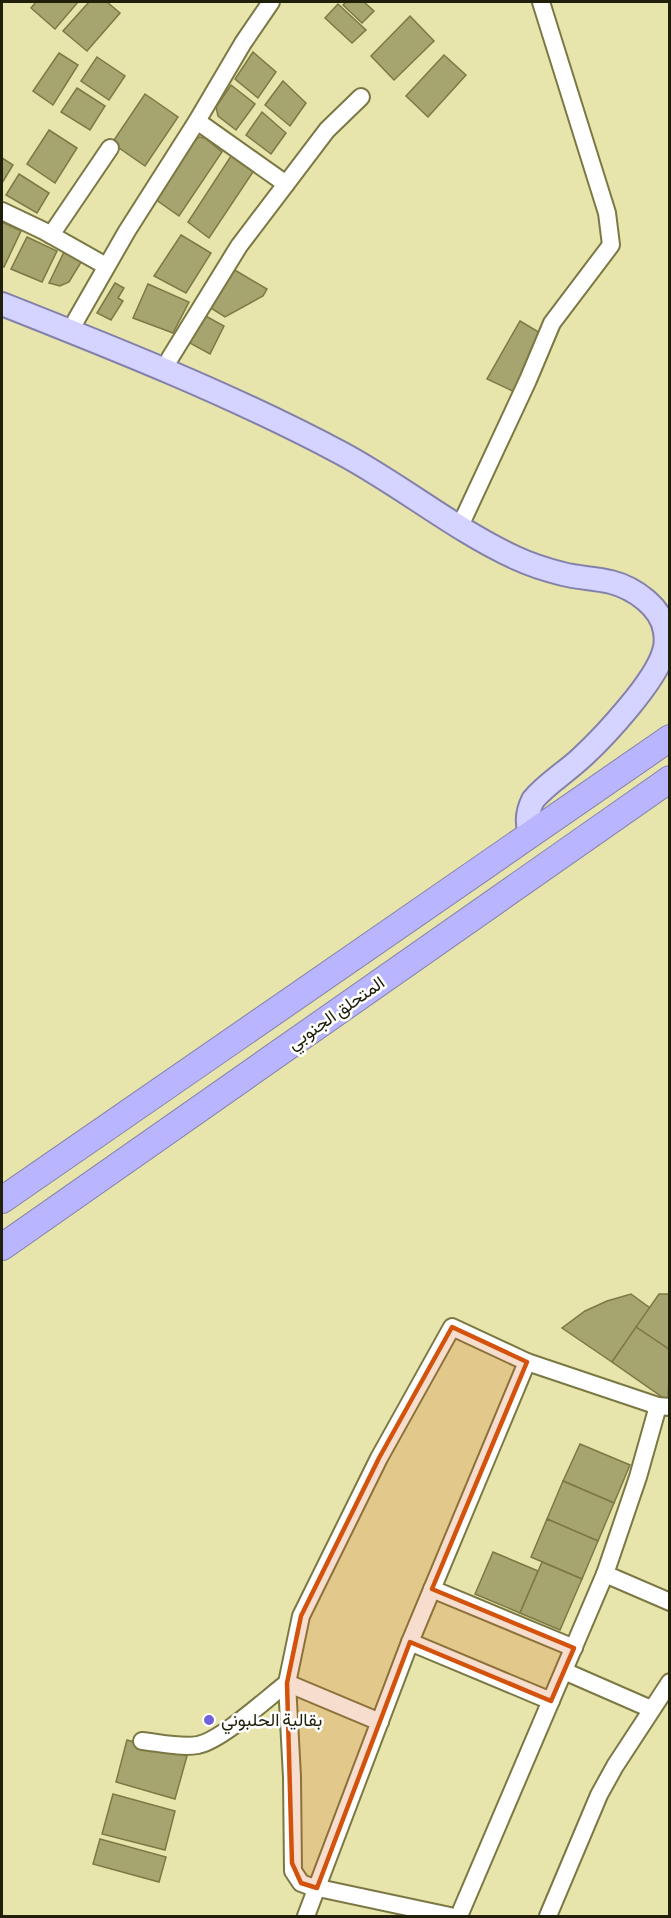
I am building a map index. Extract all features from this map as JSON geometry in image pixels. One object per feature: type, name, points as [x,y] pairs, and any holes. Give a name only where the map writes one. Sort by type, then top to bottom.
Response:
[{"type":"highway","name":"المتحلق الجنوبي","points":[[2,1200],[669,738]]},
{"type":"highway","name":"المتحلق الجنوبي","points":[[2,1247],[669,779]]},
{"type":"main road","points":[[2,290],[170,358],[286,411],[386,466],[463,520],[499,549],[561,574],[608,581],[628,589],[651,606],[661,619],[666,643],[657,667],[603,736],[533,800],[527,820],[530,834]]},
{"type":"main road","points":[[2,303],[176,376],[307,436],[463,520]]},
{"type":"street","points":[[76,320],[127,231],[197,121],[243,43],[271,2]]},
{"type":"street","points":[[463,520],[552,323],[611,245],[607,213],[541,2]]},
{"type":"street","points":[[170,358],[239,246],[327,130],[361,97]]},
{"type":"street","points":[[197,121],[286,184]]},
{"type":"street","points":[[51,235],[110,148]]},
{"type":"street","points":[[2,211],[106,266]]},
{"type":"street","points":[[450,1917],[301,1883],[293,1871],[292,1778],[287,1683],[301,1616],[379,1458],[452,1327],[527,1362],[663,1406],[605,1574],[459,1917]]},
{"type":"street","points":[[306,1917],[410,1642],[527,1362]]},
{"type":"street","points":[[605,1574],[669,1602]]},
{"type":"street","points":[[432,1589],[574,1648]]},
{"type":"street","points":[[410,1642],[551,1701]]},
{"type":"street","points":[[564,1671],[651,1709]]},
{"type":"street","points":[[548,1917],[599,1795],[669,1682]]},
{"type":"street","points":[[287,1683],[380,1722]]},
{"type":"street","points":[[142,1741],[186,1746],[204,1743],[219,1736],[287,1683]]},
{"type":"highlighted area","points":[[452,1327],[527,1362],[432,1589],[574,1648],[551,1701],[410,1642],[317,1888],[301,1883],[292,1863],[287,1683],[301,1616],[379,1458]]},
{"type":"building","points":[[36,2],[78,2],[55,29],[31,8]]},
{"type":"building","points":[[89,2],[107,2],[120,13],[87,51],[63,31]]},
{"type":"building","points":[[346,2],[364,2],[374,11],[362,23],[343,5]]},
{"type":"building","points":[[338,4],[366,30],[352,43],[325,18]]},
{"type":"building","points":[[410,16],[434,41],[394,80],[371,56]]},
{"type":"building","points":[[253,52],[276,72],[258,98],[235,79]]},
{"type":"building","points":[[59,53],[78,65],[53,105],[33,91]]},
{"type":"building","points":[[444,55],[466,75],[428,117],[406,96]]},
{"type":"building","points":[[97,57],[125,76],[109,100],[81,81]]},
{"type":"building","points":[[283,81],[306,103],[290,126],[265,105]]},
{"type":"building","points":[[231,85],[255,104],[236,130],[218,116],[216,107]]},
{"type":"building","points":[[77,88],[105,106],[90,130],[61,112]]},
{"type":"building","points":[[145,94],[178,117],[145,166],[112,143]]},
{"type":"building","points":[[262,112],[286,133],[271,154],[246,135]]},
{"type":"building","points":[[49,130],[77,148],[55,183],[27,164]]},
{"type":"building","points":[[199,137],[205,138],[222,152],[179,216],[155,199]]},
{"type":"building","points":[[233,153],[255,169],[209,238],[188,222]]},
{"type":"building","points":[[2,158],[13,165],[2,183]]},
{"type":"building","points":[[19,174],[49,193],[37,213],[6,195]]},
{"type":"building","points":[[2,222],[21,231],[4,267],[2,266]]},
{"type":"building","points":[[181,235],[211,253],[186,293],[154,276]]},
{"type":"building","points":[[27,237],[57,251],[42,282],[11,269]]},
{"type":"building","points":[[65,250],[83,259],[69,282],[60,286],[49,283]]},
{"type":"building","points":[[228,266],[267,289],[263,296],[225,317],[206,305]]},
{"type":"building","points":[[115,283],[124,288],[118,298],[123,301],[111,320],[97,313]]},
{"type":"building","points":[[148,284],[189,302],[173,333],[133,318]]},
{"type":"building","points":[[202,314],[224,326],[210,354],[188,342]]},
{"type":"building","points":[[520,321],[542,334],[517,393],[487,379]]},
{"type":"building","points":[[631,1294],[650,1308],[612,1362],[562,1328],[585,1311]]},
{"type":"building","points":[[659,1294],[670,1294],[670,1350],[636,1327]]},
{"type":"building","points":[[636,1327],[670,1350],[668,1401],[612,1362]]},
{"type":"building","points":[[580,1444],[630,1465],[614,1503],[563,1481]]},
{"type":"building","points":[[563,1481],[614,1503],[598,1541],[547,1519]]},
{"type":"building","points":[[547,1519],[598,1541],[582,1579],[531,1557]]},
{"type":"building","points":[[493,1552],[538,1571],[520,1613],[475,1594]]},
{"type":"building","points":[[542,1562],[582,1579],[560,1630],[520,1613]]},
{"type":"building","points":[[127,1740],[187,1756],[175,1799],[116,1782]]},
{"type":"building","points":[[113,1794],[175,1811],[165,1850],[102,1834]]},
{"type":"building","points":[[100,1839],[166,1857],[159,1882],[93,1864]]},
{"type":"place","name":"بقالية الحلبوني","points":[[209,1720]]}]
